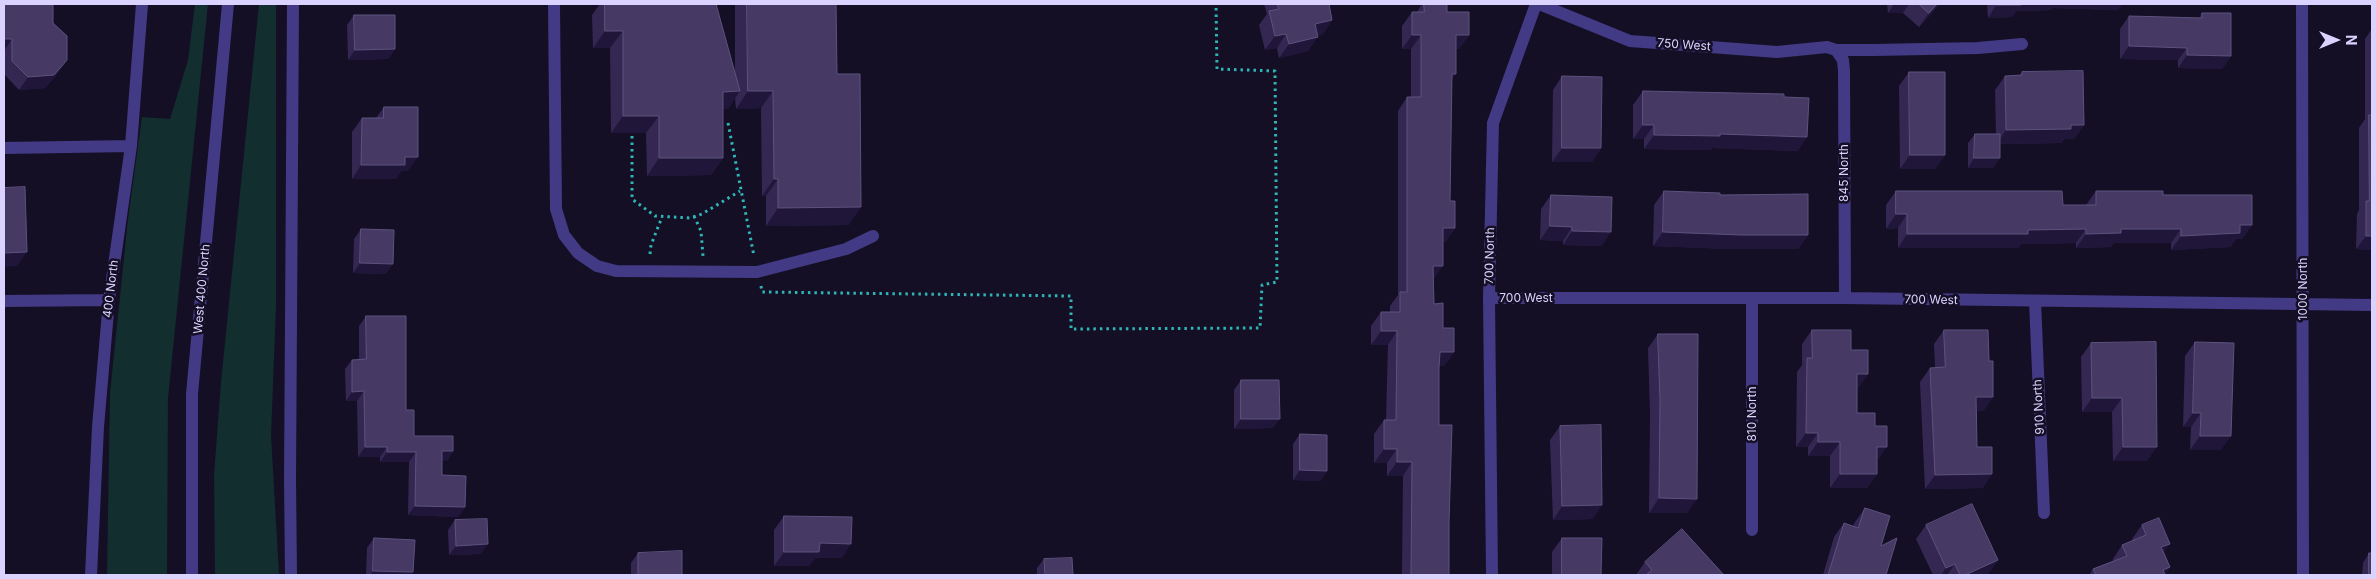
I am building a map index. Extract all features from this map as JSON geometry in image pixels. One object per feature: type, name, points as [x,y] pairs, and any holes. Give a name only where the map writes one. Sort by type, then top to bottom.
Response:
[{"type":"street","name":"400 North","points":[[91,575],[98,427],[109,300],[131,146],[142,4]]},
{"type":"street","name":"West 400 North","points":[[192,575],[192,394],[228,4]]},
{"type":"street","points":[[292,575],[290,449],[293,4]]},
{"type":"street","points":[[554,4],[556,209],[559,224],[570,244],[587,261],[607,270],[757,272],[846,249],[873,236]]},
{"type":"street","name":"750 West","points":[[1537,4],[1630,41],[1776,52],[1826,47],[1836,50],[1978,48],[2022,44]]},
{"type":"street","name":"700 North","points":[[1492,575],[1489,298],[1493,123],[1537,4]]},
{"type":"street","name":"1000 North","points":[[2302,4],[2303,575]]},
{"type":"street","name":"845 North","points":[[1836,50],[1843,60],[1844,71],[1845,298]]},
{"type":"street","points":[[4,148],[131,146]]},
{"type":"street","name":"700 West","points":[[1489,298],[1845,298],[2372,305]]},
{"type":"street","name":"810 North","points":[[1752,299],[1752,530]]},
{"type":"street","points":[[4,301],[109,300]]},
{"type":"street","name":"910 North","points":[[2035,301],[2044,513]]},
{"type":"path","points":[[728,123],[740,191],[762,292],[1070,296],[1071,329],[1260,328],[1262,285],[1277,282],[1275,71],[1217,69],[1216,4]]},
{"type":"path","points":[[632,136],[632,199],[655,216],[690,218],[702,214],[740,191]]},
{"type":"path","points":[[694,216],[701,232],[704,272]]},
{"type":"path","points":[[649,272],[650,245],[662,217]]},
{"type":"green space","points":[[195,4],[208,4],[168,398],[167,575],[107,575],[110,393],[128,219],[142,117],[170,119],[188,60]]},
{"type":"green space","points":[[259,4],[276,4],[276,307],[271,435],[279,575],[215,575],[214,475],[221,382]]},
{"type":"building","points":[[4,4],[53,4],[53,23],[67,36],[67,60],[54,75],[28,77],[12,61],[12,39],[4,39]]},
{"type":"building","points":[[605,4],[716,4],[740,91],[723,92],[723,158],[659,158],[659,116],[623,116],[623,31],[605,31]]},
{"type":"building","points":[[747,4],[836,4],[837,74],[860,74],[861,207],[778,208],[778,179],[774,179],[773,91],[748,91]]},
{"type":"building","points":[[1277,4],[1329,4],[1332,20],[1315,24],[1318,37],[1289,44],[1286,34],[1275,36],[1269,11],[1279,9]]},
{"type":"building","points":[[1424,4],[1447,4],[1447,12],[1469,12],[1469,35],[1456,35],[1456,74],[1452,74],[1450,201],[1455,201],[1455,228],[1443,228],[1443,266],[1433,266],[1434,304],[1443,303],[1443,328],[1454,328],[1454,352],[1440,352],[1439,368],[1439,425],[1452,425],[1449,575],[1411,575],[1412,462],[1397,462],[1397,449],[1384,449],[1384,420],[1396,420],[1397,331],[1381,331],[1381,312],[1400,312],[1400,292],[1407,292],[1407,97],[1421,97],[1421,35],[1412,35],[1412,12],[1424,12]]},
{"type":"building","points":[[1919,4],[1937,4],[1929,13]]},
{"type":"building","points":[[2021,4],[2021,5],[1996,5]]},
{"type":"building","points":[[2202,13],[2231,13],[2231,56],[2187,55],[2187,48],[2129,46],[2129,16],[2202,18]]},
{"type":"building","points":[[354,15],[395,15],[395,49],[355,50]]},
{"type":"building","points":[[2083,71],[2084,125],[2071,125],[2071,129],[2006,130],[2005,76],[2022,75],[2022,72]]},
{"type":"building","points":[[1909,72],[1945,72],[1945,155],[1910,155]]},
{"type":"building","points":[[1562,76],[1602,77],[1601,148],[1562,148]]},
{"type":"building","points":[[1643,91],[1784,94],[1784,97],[1809,98],[1807,137],[1720,134],[1720,136],[1654,135],[1654,125],[1643,125]]},
{"type":"building","points":[[384,107],[418,107],[418,157],[405,157],[405,165],[361,165],[362,118],[383,118]]},
{"type":"building","points":[[2369,115],[2372,115],[2372,236],[2366,236],[2366,201],[2369,201]]},
{"type":"building","points":[[1975,134],[2000,134],[2000,158],[1974,158]]},
{"type":"building","points":[[25,187],[27,252],[4,253],[4,188]]},
{"type":"building","points":[[1664,191],[1720,193],[1720,195],[1808,194],[1808,235],[1663,232]]},
{"type":"building","points":[[1896,191],[2062,191],[2063,205],[2096,205],[2096,191],[2163,191],[2163,195],[2252,195],[2252,225],[2240,225],[2240,233],[2181,236],[2181,229],[2121,229],[2121,233],[2086,234],[2086,229],[2028,230],[2028,234],[1907,234],[1907,214],[1896,214]]},
{"type":"building","points":[[1551,195],[1612,197],[1611,232],[1572,231],[1572,227],[1550,226]]},
{"type":"building","points":[[361,229],[394,230],[393,264],[360,263]]},
{"type":"building","points":[[366,316],[406,316],[406,410],[414,410],[414,436],[453,436],[453,451],[442,451],[442,475],[466,476],[465,507],[415,506],[416,452],[387,452],[387,447],[365,447],[364,391],[352,392],[352,360],[366,359]]},
{"type":"building","points":[[1812,330],[1851,330],[1851,350],[1868,350],[1868,374],[1857,374],[1857,413],[1875,413],[1875,426],[1887,426],[1887,447],[1877,447],[1877,474],[1840,474],[1840,442],[1818,442],[1818,433],[1806,433],[1807,358],[1812,358]]},
{"type":"building","points":[[1944,330],[1988,330],[1989,361],[1993,361],[1993,397],[1976,397],[1977,447],[1992,447],[1992,474],[1935,475],[1930,368],[1945,367]]},
{"type":"building","points":[[1658,334],[1698,334],[1697,499],[1659,498],[1660,400]]},
{"type":"building","points":[[2156,342],[2157,447],[2123,447],[2122,398],[2092,398],[2091,343]]},
{"type":"building","points":[[2195,342],[2234,343],[2231,436],[2200,436],[2201,413],[2193,413]]},
{"type":"building","points":[[1241,380],[1279,380],[1280,419],[1241,419]]},
{"type":"building","points":[[1601,425],[1602,505],[1562,506],[1560,426]]},
{"type":"building","points":[[1300,434],[1327,435],[1327,471],[1300,470]]},
{"type":"building","points":[[1972,504],[1998,560],[1965,575],[1960,575],[1955,564],[1946,568],[1926,525]]},
{"type":"building","points":[[1865,508],[1890,516],[1881,546],[1897,538],[1886,575],[1828,575],[1844,523],[1858,528]]},
{"type":"building","points":[[784,516],[852,517],[851,544],[820,543],[819,552],[784,552]]},
{"type":"building","points":[[2159,518],[2170,544],[2161,547],[2170,567],[2163,570],[2165,575],[2096,575],[2093,569],[2127,556],[2122,545],[2146,535],[2142,525]]},
{"type":"building","points":[[487,519],[488,544],[456,546],[455,520]]},
{"type":"building","points":[[1682,529],[1724,575],[1646,575],[1652,570],[1645,562]]},
{"type":"building","points":[[374,538],[415,540],[413,572],[373,571]]},
{"type":"building","points":[[1562,538],[1602,538],[1601,575],[1562,575]]},
{"type":"building","points":[[682,551],[682,575],[638,575],[638,553]]},
{"type":"building","points":[[2369,553],[2372,553],[2372,575],[2369,575]]},
{"type":"building","points":[[1072,558],[1073,575],[1045,575],[1044,559]]}]
